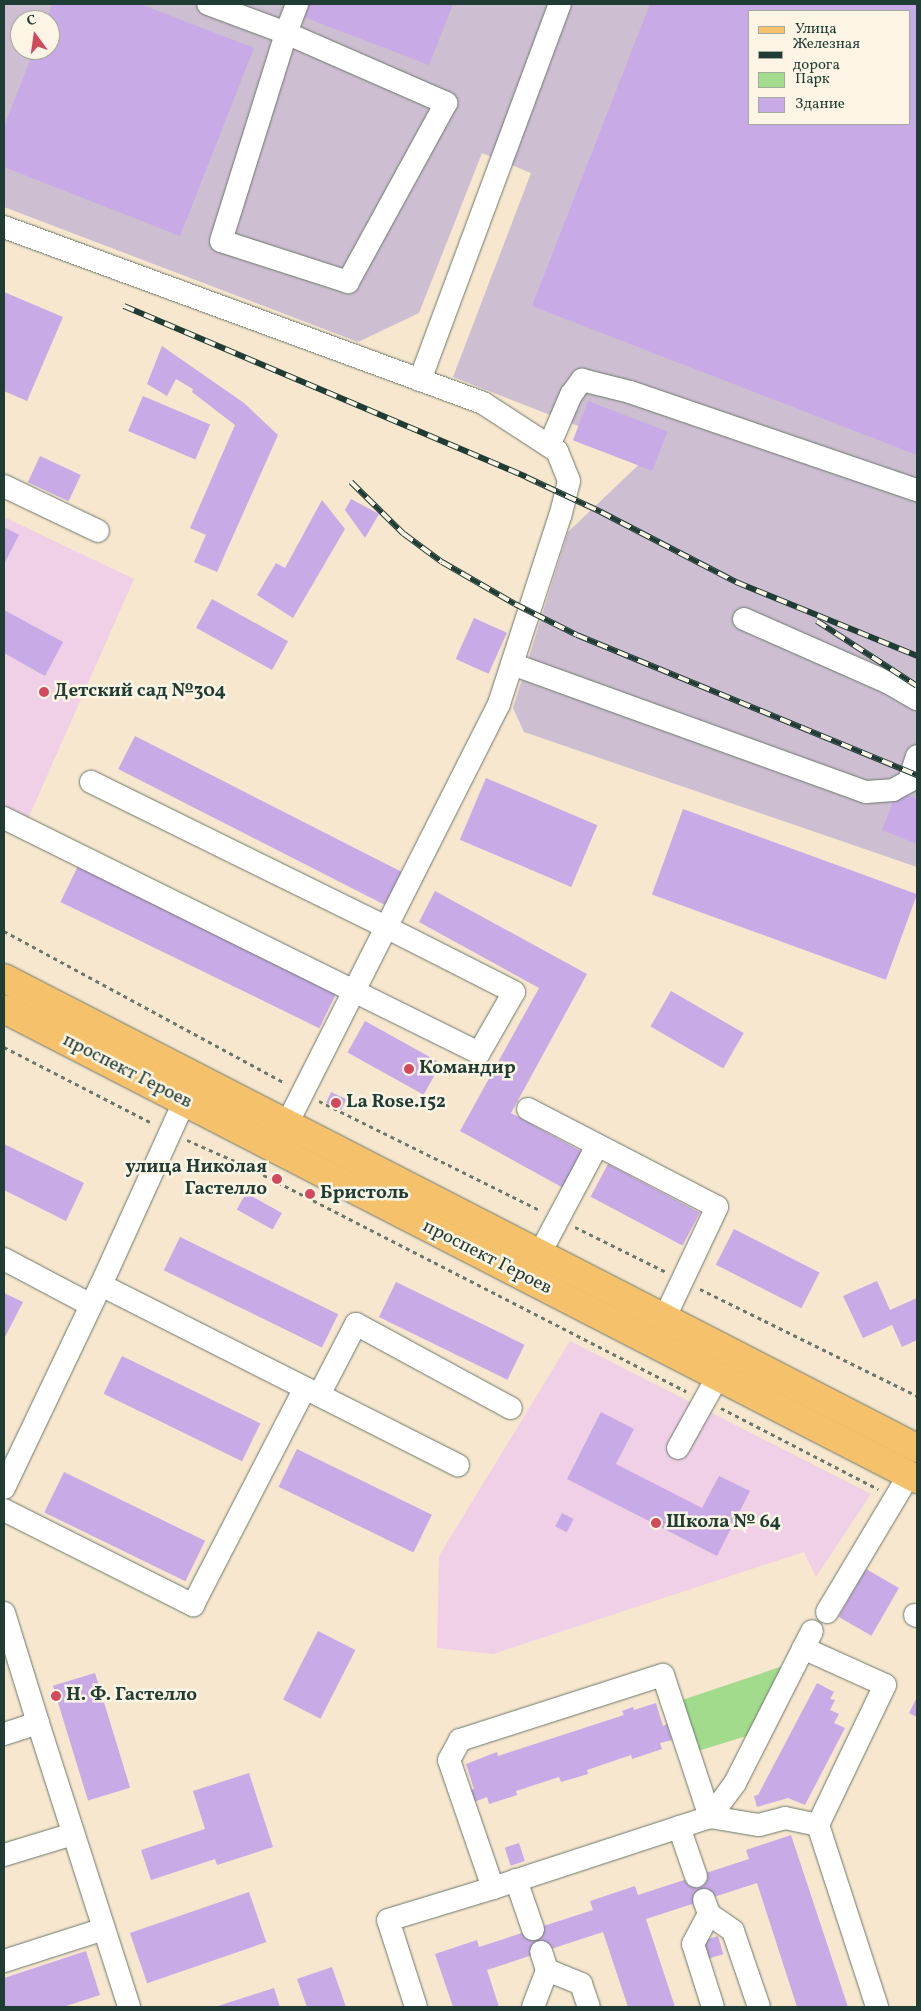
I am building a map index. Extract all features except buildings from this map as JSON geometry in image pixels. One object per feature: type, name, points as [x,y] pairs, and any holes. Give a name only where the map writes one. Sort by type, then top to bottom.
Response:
[{"type":"main road","name":"проспект Героев","points":[[4,978],[917,1448]]},
{"type":"main road","name":"проспект Героев","points":[[4,1009],[913,1477]]},
{"type":"street","points":[[208,4],[286,33],[446,103],[348,282],[221,241],[286,33],[298,4]]},
{"type":"street","points":[[420,380],[560,4]]},
{"type":"street","points":[[4,227],[483,403],[557,451],[569,480],[560,516],[499,704],[388,928],[274,1148]]},
{"type":"street","points":[[549,446],[571,395],[582,380],[630,392],[917,490]]},
{"type":"street","points":[[4,486],[98,531]]},
{"type":"street","points":[[744,619],[914,693]]},
{"type":"street","points":[[512,664],[866,792],[892,790],[909,781],[917,756]]},
{"type":"street","points":[[4,818],[480,1053],[514,992],[91,782]]},
{"type":"street","points":[[4,1488],[96,1295],[184,1102]]},
{"type":"street","points":[[528,1109],[717,1207],[665,1317]]},
{"type":"street","points":[[540,1253],[597,1146]]},
{"type":"street","points":[[4,1259],[96,1295],[312,1392],[458,1465]]},
{"type":"street","points":[[4,1510],[193,1605],[312,1392],[356,1324],[511,1408]]},
{"type":"street","points":[[678,1448],[718,1376]]},
{"type":"street","points":[[827,1612],[896,1498],[913,1477]]},
{"type":"street","points":[[4,1612],[129,2007]]},
{"type":"street","points":[[710,1817],[735,1782],[808,1639],[885,1685],[818,1825],[877,2007]]},
{"type":"street","points":[[493,1888],[449,1760],[460,1740],[663,1675],[710,1817]]},
{"type":"street","points":[[4,1734],[38,1723]]},
{"type":"street","points":[[416,2007],[388,1920],[493,1888],[710,1817],[759,1825],[785,1818],[818,1825]]},
{"type":"street","points":[[680,1827],[696,1876]]},
{"type":"street","points":[[4,1856],[73,1834]]},
{"type":"street","points":[[516,1880],[533,1929]]},
{"type":"street","points":[[713,2007],[693,1944],[706,1907],[733,1931],[759,2007]]},
{"type":"street","points":[[4,1961],[104,1929]]},
{"type":"street","points":[[533,2007],[544,1961],[581,1984],[589,2007]]},
{"type":"path","points":[[4,931],[303,1093],[917,1396]]},
{"type":"path","points":[[4,1047],[170,1132],[242,1164],[896,1498]]},
{"type":"shaded area","points":[[4,4],[917,4],[917,867],[524,732],[513,708],[568,532],[650,454],[453,377],[531,173],[482,153],[419,313],[358,342],[4,207]]},
{"type":"shaded area","name":"Детский сад №304","points":[[4,517],[134,579],[28,819],[4,806]]},
{"type":"shaded area","name":"Школа № 64","points":[[570,1341],[871,1494],[816,1577],[804,1552],[493,1654],[437,1648],[439,1556]]},
{"type":"green space","points":[[786,1665],[750,1735],[698,1751],[682,1700]]},
{"type":"railway","points":[[124,306],[526,477],[601,512],[736,582],[917,656]]},
{"type":"railway","points":[[351,482],[404,534],[442,562],[515,604],[577,635],[917,775]]},
{"type":"railway","points":[[817,621],[917,686]]},
{"type":"place","name":"Детский сад №304","points":[[44,692]]},
{"type":"place","name":"Командир","points":[[409,1069]]},
{"type":"place","name":"La Rose.152","points":[[336,1103]]},
{"type":"place","name":"улица Николая Гастелло","points":[[277,1179]]},
{"type":"place","name":"Бристоль","points":[[310,1194]]},
{"type":"place","name":"Школа № 64","points":[[656,1523]]},
{"type":"place","name":"Н. Ф. Гастелло","points":[[56,1696]]}]
